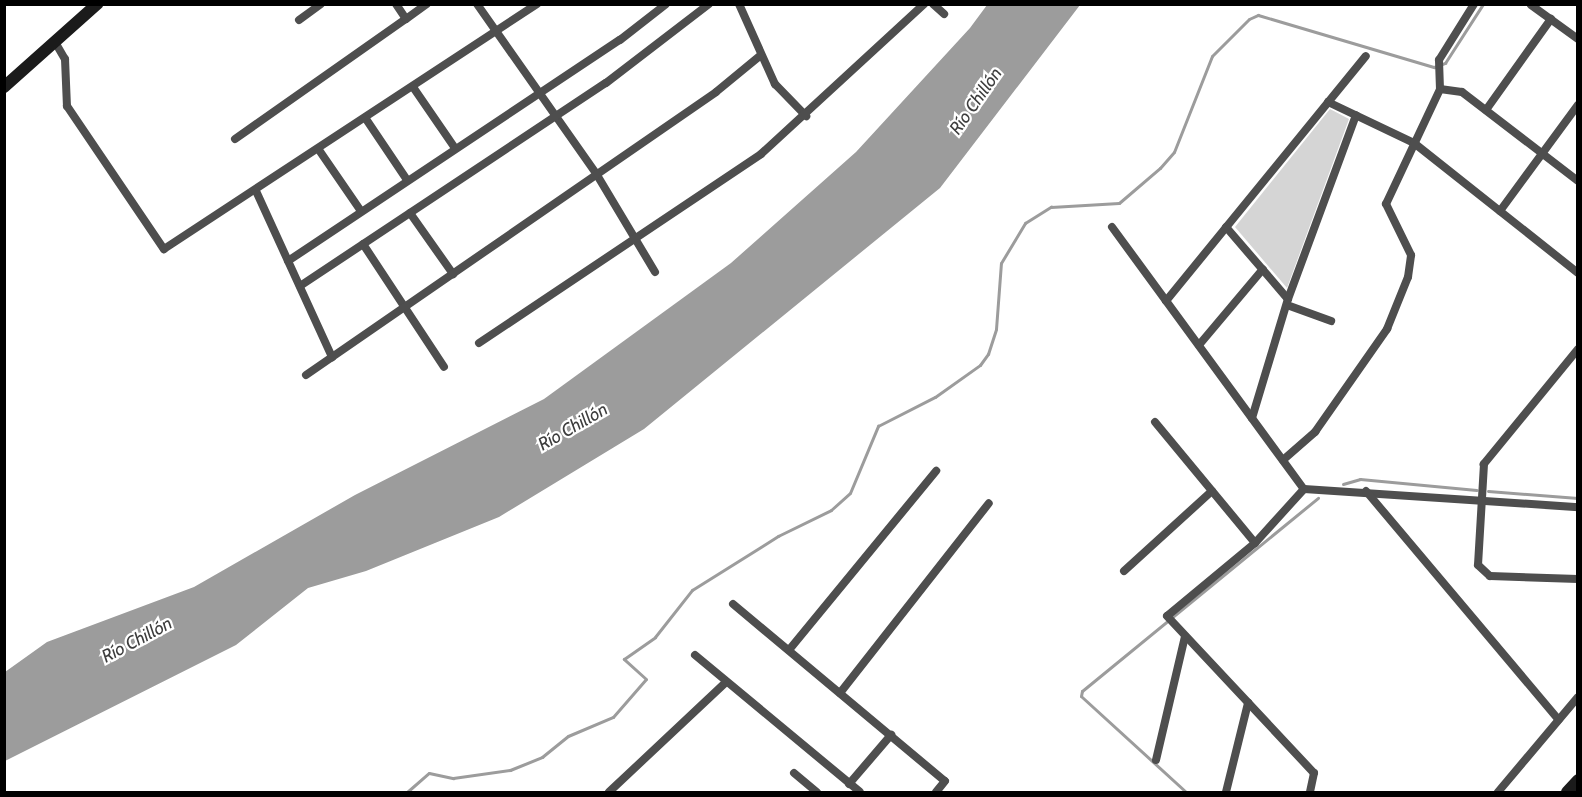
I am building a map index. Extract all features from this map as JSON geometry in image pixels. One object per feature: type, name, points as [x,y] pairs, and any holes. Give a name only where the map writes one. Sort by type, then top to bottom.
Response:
[{"type":"street","points":[[4,87],[97,4]]},
{"type":"street","points":[[299,20],[321,4]]},
{"type":"street","points":[[396,4],[406,19]]},
{"type":"street","points":[[235,139],[427,4]]},
{"type":"street","points":[[477,4],[597,176],[656,272]]},
{"type":"street","points":[[55,42],[65,59],[67,106],[164,249],[319,150],[537,4]]},
{"type":"street","points":[[288,261],[538,92],[620,40],[666,4]]},
{"type":"street","points":[[300,286],[556,117],[672,37],[709,4]]},
{"type":"street","points":[[739,4],[775,84],[806,116]]},
{"type":"street","points":[[479,343],[761,154],[806,116],[924,4]]},
{"type":"street","points":[[933,4],[944,14]]},
{"type":"street","points":[[1283,460],[1315,432],[1387,329],[1408,277],[1411,255],[1386,204],[1440,89],[1439,60],[1474,4]]},
{"type":"street","points":[[1531,4],[1578,39]]},
{"type":"street","points":[[1486,110],[1551,19]]},
{"type":"street","points":[[306,375],[597,176],[716,92],[761,55]]},
{"type":"street","points":[[1166,301],[1366,56]]},
{"type":"street","points":[[413,87],[455,148]]},
{"type":"street","points":[[1440,89],[1462,92],[1578,181]]},
{"type":"street","points":[[1328,102],[1414,143],[1578,273]]},
{"type":"street","points":[[1500,211],[1578,105]]},
{"type":"street","points":[[1252,418],[1287,302],[1356,116]]},
{"type":"street","points":[[366,119],[407,180]]},
{"type":"street","points":[[319,150],[361,211]]},
{"type":"street","points":[[256,191],[332,357]]},
{"type":"street","points":[[410,213],[453,274]]},
{"type":"street","points":[[1112,227],[1304,489]]},
{"type":"street","points":[[1226,227],[1263,269],[1287,302],[1331,321]]},
{"type":"street","points":[[363,244],[444,367]]},
{"type":"street","points":[[1199,345],[1263,269]]},
{"type":"street","points":[[1578,349],[1484,464],[1478,565],[1490,576],[1578,579]]},
{"type":"street","points":[[1155,422],[1255,543]]},
{"type":"street","points":[[789,650],[936,471]]},
{"type":"street","points":[[1310,792],[1314,773],[1167,616],[1255,543],[1304,489],[1482,498],[1578,507]]},
{"type":"street","points":[[1124,571],[1212,491]]},
{"type":"street","points":[[1365,491],[1559,720]]},
{"type":"street","points":[[840,693],[989,503]]},
{"type":"street","points":[[733,604],[945,781],[936,792]]},
{"type":"street","points":[[1156,760],[1185,636]]},
{"type":"street","points":[[695,655],[860,792]]},
{"type":"street","points":[[609,792],[726,682]]},
{"type":"street","points":[[1498,792],[1578,697]]},
{"type":"street","points":[[1226,792],[1248,703]]},
{"type":"street","points":[[849,784],[891,735]]},
{"type":"street","points":[[794,773],[817,792]]},
{"type":"street","points":[[1567,792],[1578,780]]},
{"type":"shaded area","points":[[1330,109],[1349,119],[1287,288],[1235,227]]},
{"type":"water","name":"Río Chillón","points":[[987,5],[1080,5],[940,188],[644,429],[499,517],[366,571],[308,588],[236,645],[5,761],[5,672],[47,642],[194,587],[355,495],[544,399],[731,263],[856,152],[970,28]]},
{"type":"waterway","points":[[407,792],[429,773],[453,778],[510,770],[542,757],[568,736],[613,717],[646,679],[624,659],[655,637],[692,590],[778,536],[831,510],[850,493],[878,426],[935,397],[980,365],[988,354],[996,329],[1001,263],[1025,223],[1051,207],[1119,203],[1160,168],[1174,152],[1212,56],[1249,19],[1258,15],[1434,67],[1445,63],[1483,4]]},
{"type":"waterway","points":[[1343,484],[1360,479],[1476,490]]},
{"type":"waterway","points":[[1488,491],[1578,498]]},
{"type":"waterway","points":[[1186,792],[1081,696],[1082,691],[1318,498]]}]
